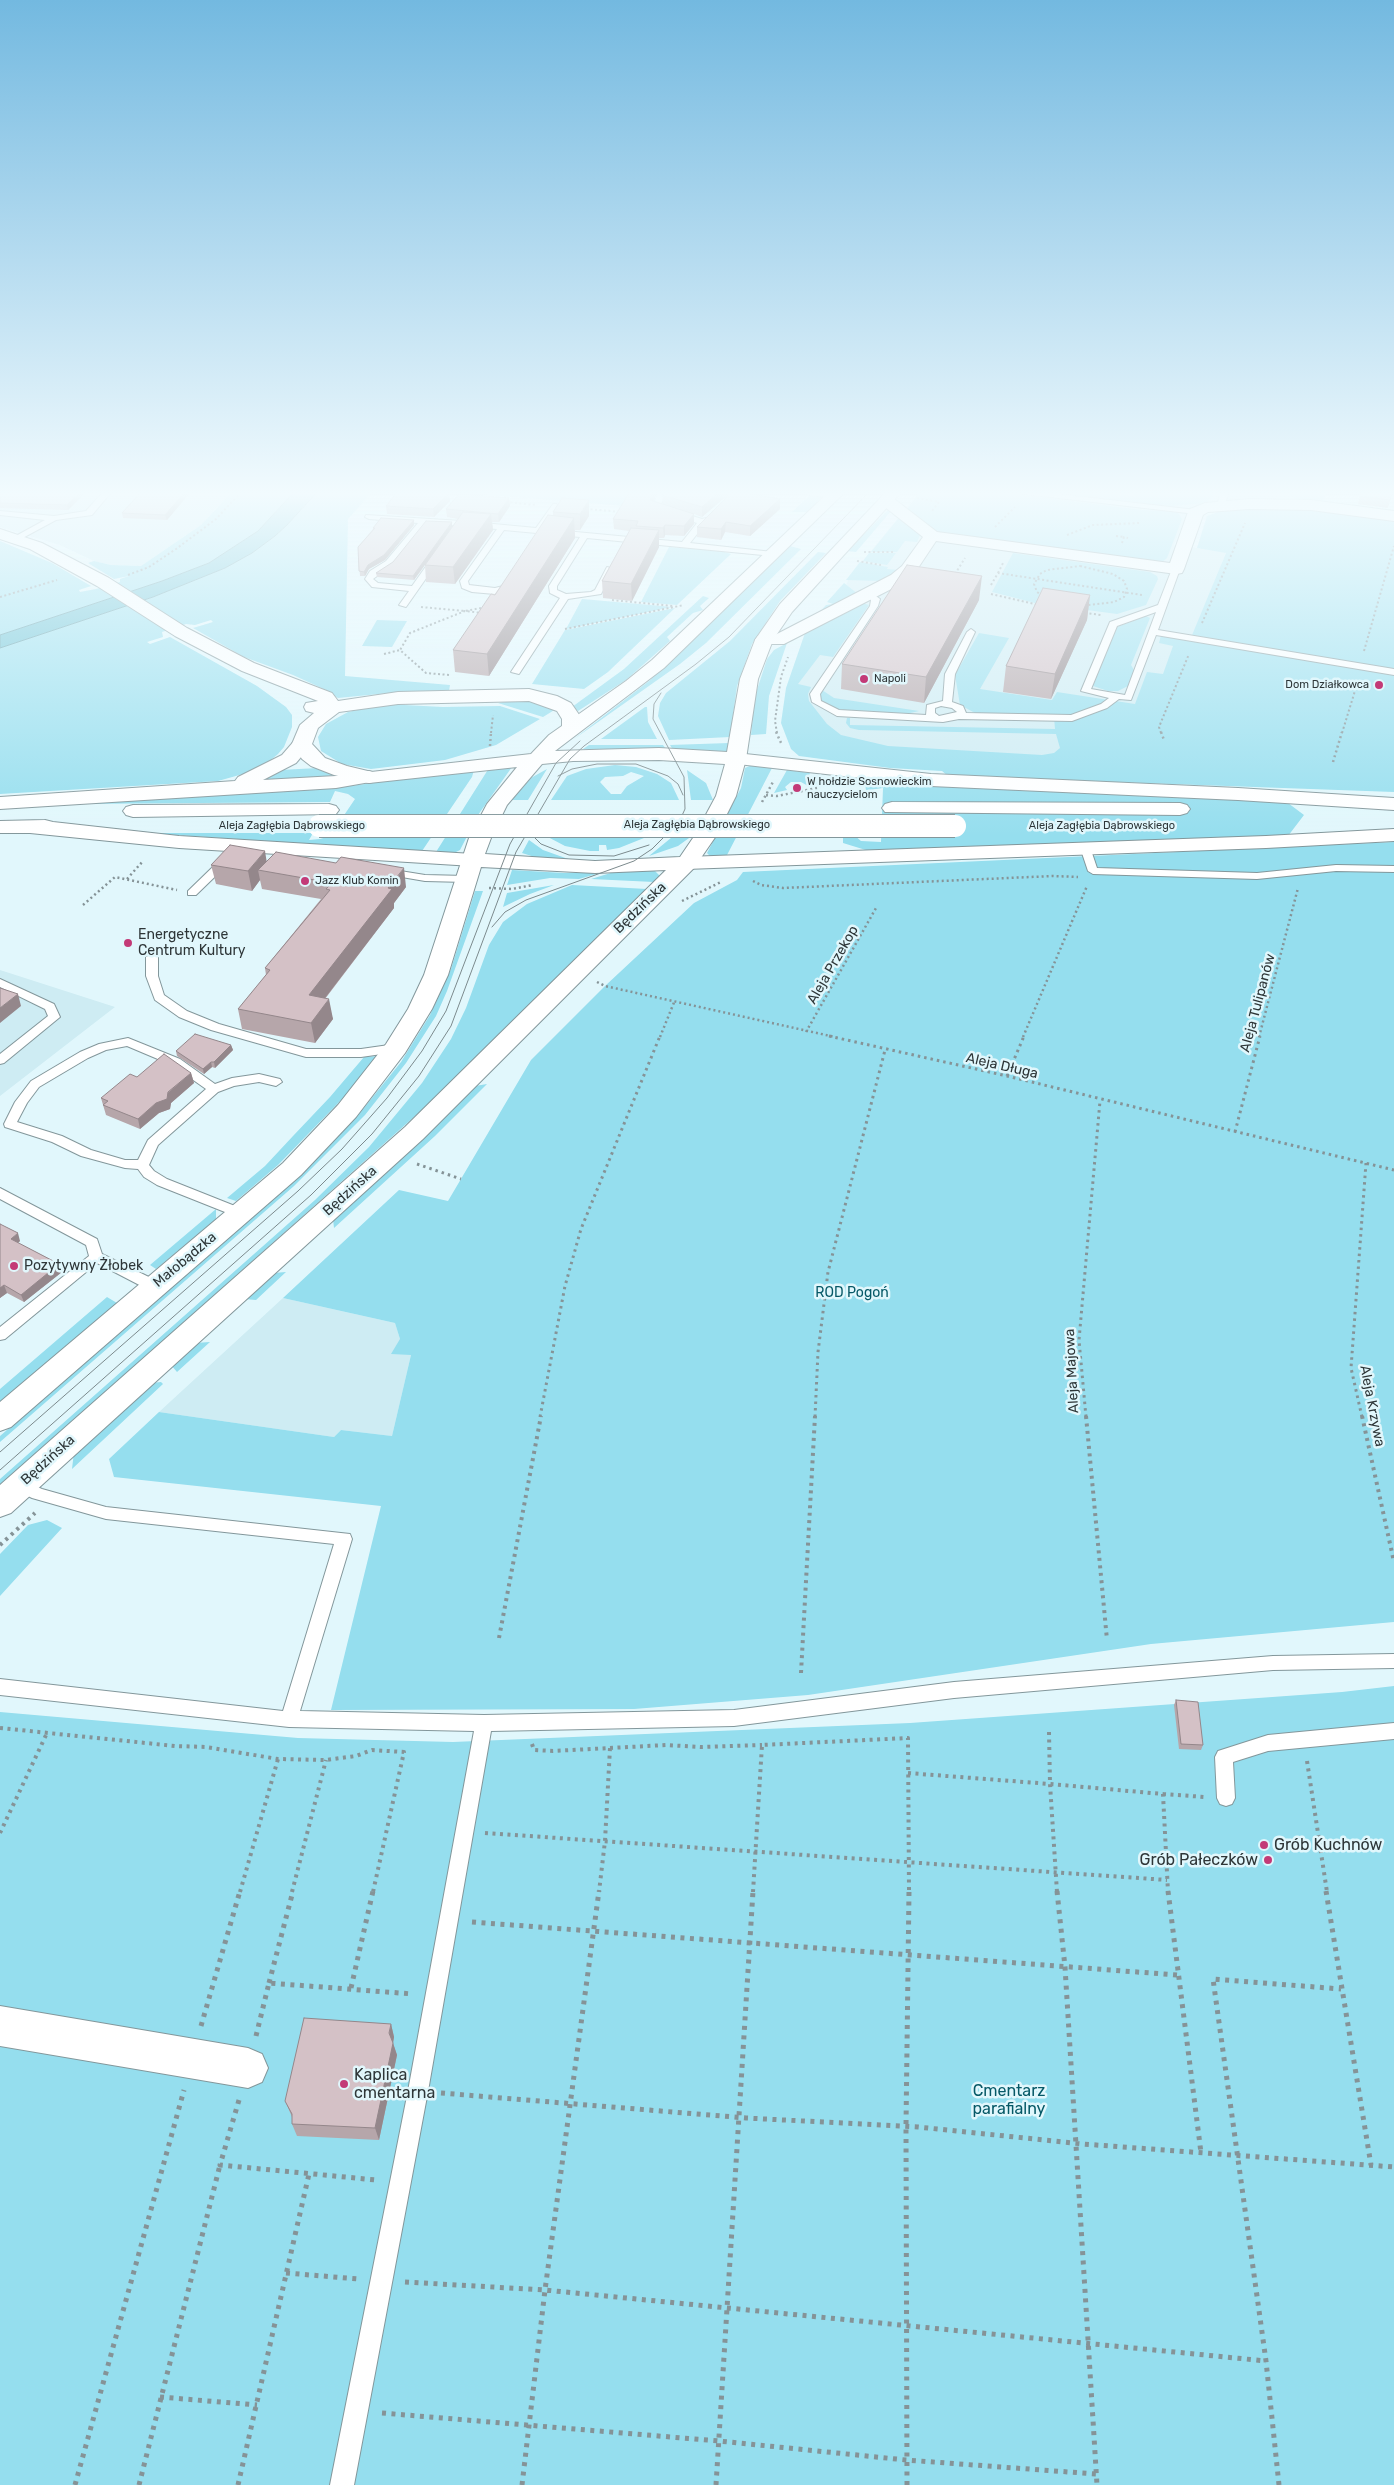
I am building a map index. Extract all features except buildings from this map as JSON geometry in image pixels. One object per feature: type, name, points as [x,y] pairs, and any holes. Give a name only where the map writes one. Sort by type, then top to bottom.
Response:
[{"type":"street","points":[[140,606],[181,632],[248,668],[325,697],[332,707]]},
{"type":"street","points":[[396,1048],[436,975],[480,838],[497,804],[513,783],[556,739],[658,664],[719,606]]},
{"type":"street","name":"Będzińska","points":[[0,1504],[414,1133],[686,863],[705,836],[726,796],[736,759],[750,679],[764,640],[788,606]]},
{"type":"street","points":[[764,640],[778,640],[845,606]]},
{"type":"street","points":[[248,668],[300,706],[308,715],[310,725]]},
{"type":"street","points":[[300,706],[332,707],[391,699],[529,695],[550,700],[564,707],[572,719],[572,727]]},
{"type":"street","points":[[224,788],[273,769],[289,759],[302,744],[310,725],[332,707]]},
{"type":"street","points":[[302,744],[318,762],[341,771],[369,777]]},
{"type":"street","points":[[0,804],[369,777],[538,758],[636,754],[736,759],[931,780],[1238,794],[1394,804]]},
{"type":"street","name":"Aleja Zagłębia Dąbrowskiego","points":[[0,827],[324,818],[892,808],[1394,809]]},
{"type":"street","name":"Aleja Zagłębia Dąbrowskiego","points":[[0,811],[324,818],[955,826],[1394,828]]},
{"type":"street","name":"Będzińska","points":[[27,826],[469,870],[686,863]]},
{"type":"street","points":[[686,863],[1085,847],[1266,842],[1394,835]]},
{"type":"street","name":"Małobądzka","points":[[0,1420],[292,1169],[362,1093],[396,1048]]},
{"type":"street","points":[[0,2026],[248,2068]]},
{"type":"lane","points":[[516,672],[559,606]]},
{"type":"lane","points":[[874,606],[817,688],[815,694],[817,702],[837,713],[935,717],[943,719],[959,716],[1072,718],[1104,706],[1118,696]]},
{"type":"lane","points":[[1157,606],[1113,624],[1086,691],[1128,698],[1163,606]]},
{"type":"lane","points":[[947,703],[950,674],[971,632]]},
{"type":"lane","points":[[1154,632],[1394,672]]},
{"type":"lane","points":[[935,717],[930,714],[930,707],[947,703],[960,708],[962,712],[959,716]]},
{"type":"lane","points":[[1085,847],[1092,874],[1257,876],[1336,868],[1394,869]]},
{"type":"lane","points":[[192,893],[227,859],[233,858]]},
{"type":"lane","points":[[378,870],[426,878],[469,870]]},
{"type":"lane","points":[[152,957],[152,976],[160,997],[183,1014],[215,1027],[306,1052],[361,1053],[396,1048]]},
{"type":"lane","points":[[0,983],[50,1007],[54,1017],[0,1060]]},
{"type":"lane","points":[[214,1089],[176,1062],[128,1042],[103,1047],[84,1055],[35,1084],[21,1102],[10,1124],[57,1139],[86,1153],[125,1164],[142,1165],[149,1174],[162,1182],[240,1213]]},
{"type":"lane","points":[[142,1165],[153,1143],[214,1089],[232,1082],[259,1078],[276,1082]]},
{"type":"lane","points":[[0,1193],[92,1242],[96,1257],[154,1286]]},
{"type":"lane","points":[[0,1335],[96,1257]]},
{"type":"lane","points":[[20,1485],[38,1494],[106,1513],[344,1539],[289,1719]]},
{"type":"lane","points":[[0,1687],[289,1719],[484,1723],[734,1718],[954,1690],[1273,1663],[1394,1661]]},
{"type":"lane","points":[[342,2485],[418,2090],[484,1723]]},
{"type":"lane","points":[[1226,1798],[1224,1757],[1268,1743],[1394,1731]]},
{"type":"path","points":[[413,606],[483,613]]},
{"type":"path","points":[[543,628],[570,629],[676,606]]},
{"type":"path","points":[[384,654],[400,650],[410,633],[465,611]]},
{"type":"path","points":[[1076,611],[1121,621]]},
{"type":"path","points":[[400,650],[426,673],[453,676]]},
{"type":"path","points":[[489,750],[493,714]]},
{"type":"path","points":[[766,795],[778,796],[822,786]]},
{"type":"path","points":[[127,879],[143,861]]},
{"type":"path","points":[[746,878],[761,885],[783,888],[1092,874]]},
{"type":"path","points":[[84,905],[115,877],[192,893]]},
{"type":"path","name":"Aleja Tulipanów","points":[[1235,1132],[1300,880]]},
{"type":"path","points":[[1007,1076],[1082,895]]},
{"type":"path","name":"Aleja Przekop","points":[[806,1032],[876,908]]},
{"type":"path","name":"Aleja Długa","points":[[597,982],[605,986],[675,1000],[806,1032],[1007,1076],[1100,1101],[1394,1170]]},
{"type":"path","points":[[499,1638],[565,1286],[581,1229],[675,1000]]},
{"type":"path","points":[[801,1673],[818,1352],[828,1272],[885,1050]]},
{"type":"path","name":"Aleja Majowa","points":[[1100,1101],[1079,1340],[1107,1640]]},
{"type":"path","points":[[414,1163],[461,1179]]},
{"type":"path","name":"Aleja Krzywa","points":[[1366,1164],[1351,1368],[1394,1562]]},
{"type":"path","points":[[0,1728],[175,1746],[206,1747],[278,1760],[326,1760],[356,1756],[372,1750],[404,1752],[350,1988]]},
{"type":"path","points":[[1048,1732],[1055,1872],[1065,1967],[1097,2485]]},
{"type":"path","points":[[0,1833],[47,1733]]},
{"type":"path","points":[[479,1750],[532,1743],[534,1750],[666,1745],[702,1747],[908,1738],[910,1955],[906,2126],[905,2326],[907,2485]]},
{"type":"path","points":[[1305,1739],[1307,1768],[1341,1989],[1371,2165]]},
{"type":"path","points":[[716,2485],[749,1943],[757,1852],[762,1745]]},
{"type":"path","points":[[522,2485],[544,2290],[572,2104],[595,1931],[605,1841],[610,1748]]},
{"type":"path","points":[[75,2485],[192,2060],[278,1760]]},
{"type":"path","points":[[139,2485],[160,2397],[220,2165],[248,2068],[326,1760]]},
{"type":"path","points":[[908,1773],[1226,1798]]},
{"type":"path","points":[[1163,1794],[1167,1880],[1177,1975],[1201,2153]]},
{"type":"path","points":[[465,1832],[1167,1880]]},
{"type":"path","points":[[449,1920],[1177,1975]]},
{"type":"path","points":[[1279,2485],[1266,2361],[1213,1979],[1341,1989]]},
{"type":"path","points":[[269,1983],[434,1996]]},
{"type":"path","points":[[418,2090],[739,2117],[906,2126],[1239,2157],[1394,2167]]},
{"type":"path","points":[[220,2165],[399,2182]]},
{"type":"path","points":[[238,2485],[309,2174]]},
{"type":"path","points":[[286,2273],[381,2281],[544,2290],[1266,2361]]},
{"type":"path","points":[[160,2397],[257,2405]]},
{"type":"path","points":[[356,2411],[530,2424],[906,2460],[1096,2474]]},
{"type":"shaded area","points":[[87,606],[126,606],[0,648],[0,635]]},
{"type":"shaded area","points":[[839,606],[1207,606],[1160,736],[1172,764],[881,749],[791,725],[791,685],[832,628]]},
{"type":"shaded area","points":[[0,970],[115,1007],[0,1096]]},
{"type":"shaded area","points":[[283,1298],[395,1323],[400,1339],[411,1355],[392,1436],[341,1430],[334,1437],[159,1412]]},
{"type":"green space","points":[[0,606],[87,606],[0,635]]},
{"type":"green space","points":[[126,606],[346,606],[345,676],[450,685],[449,691],[389,693],[338,698],[326,690],[293,675],[244,657],[193,628],[213,622],[211,620],[195,625],[186,624],[162,632],[163,637],[147,642],[150,644],[170,637],[257,686],[286,707],[292,715],[292,727],[284,747],[278,754],[266,764],[250,772],[218,781],[0,794],[0,648]]},
{"type":"green space","points":[[578,606],[672,607],[566,629]]},
{"type":"green space","points":[[692,606],[700,606],[703,610],[693,613],[667,637],[670,641],[626,680],[578,711],[572,707],[624,669]]},
{"type":"green space","points":[[727,606],[743,606],[706,643],[680,664],[574,739],[649,681]]},
{"type":"green space","points":[[765,606],[777,606],[752,644],[737,686],[730,737],[669,740],[658,716],[660,703],[666,693],[730,641]]},
{"type":"green space","points":[[825,606],[835,606],[816,616]]},
{"type":"green space","points":[[856,606],[868,606],[833,657],[820,655],[798,684],[811,687],[808,694],[809,701],[827,724],[841,735],[888,746],[1042,755],[1054,753],[1060,748],[1056,734],[859,730],[850,728],[846,723],[847,718],[850,718],[850,725],[1055,729],[1054,717],[977,714],[960,705],[955,675],[979,633],[1009,638],[980,689],[1052,700],[1057,692],[1135,704],[1147,672],[1163,674],[1173,646],[1159,643],[1161,635],[1190,640],[1204,606],[1394,606],[1394,792],[948,776],[942,771],[890,768],[799,756],[791,749],[781,723],[786,688],[805,633]]},
{"type":"green space","points":[[1057,606],[1143,606],[1117,614]]},
{"type":"green space","points":[[675,608],[608,672],[584,689],[532,684],[565,630]]},
{"type":"green space","points":[[1146,616],[1150,618],[1131,665],[1134,670],[1128,686],[1118,691],[1108,691],[1093,686],[1117,627]]},
{"type":"green space","points":[[377,620],[407,621],[392,647],[362,646]]},
{"type":"green space","points":[[787,643],[769,696],[766,734],[751,735],[755,696],[767,659],[774,650]]},
{"type":"green space","points":[[822,690],[834,698],[919,711],[906,714],[837,710],[822,701],[819,695]]},
{"type":"green space","points":[[527,699],[556,709],[543,717],[498,703]]},
{"type":"green space","points":[[385,704],[443,707],[500,706],[540,719],[496,745],[445,760],[371,769],[342,764],[321,751],[318,737],[326,724],[348,712]]},
{"type":"green space","points":[[647,707],[648,722],[657,739],[601,739]]},
{"type":"green space","points":[[729,743],[728,751],[724,752],[673,750],[670,745]]},
{"type":"green space","points":[[589,745],[663,745],[666,749],[583,749]]},
{"type":"green space","points":[[615,765],[636,767],[657,774],[671,783],[679,800],[551,800],[567,776],[586,769]],"holes":[[[631,772],[644,776],[627,786],[621,794],[611,794],[600,782],[605,777],[623,776]]]},
{"type":"green space","points":[[752,765],[772,768],[726,857],[710,856],[707,853],[741,788],[745,768]]},
{"type":"green space","points":[[512,767],[478,815],[460,850],[454,853],[436,852],[489,768]]},
{"type":"green space","points":[[318,768],[340,775],[255,781],[280,770]]},
{"type":"green space","points":[[547,769],[528,800],[511,800],[529,779]]},
{"type":"green space","points":[[474,770],[472,777],[422,851],[145,833],[313,833],[309,840],[320,839],[330,836],[355,799],[348,794],[335,791],[330,802],[70,804],[334,788]]},
{"type":"green space","points":[[687,770],[706,783],[713,800],[691,800]]},
{"type":"green space","points":[[787,770],[810,773],[807,780],[812,782],[829,779],[831,781],[808,786],[801,782],[791,782],[785,787],[787,790],[774,793]]},
{"type":"green space","points":[[865,780],[970,788],[1284,800],[1304,815],[1288,836],[869,851],[843,843],[843,835],[854,835],[861,841],[881,842],[883,788],[866,792]]},
{"type":"green space","points":[[538,833],[649,836],[619,848],[607,850],[606,845],[599,845],[599,851],[590,851],[565,846],[546,836],[541,837]]},
{"type":"green space","points":[[677,833],[696,833],[678,846],[649,856]]},
{"type":"green space","points":[[529,840],[543,850],[571,860],[538,858],[522,853]]},
{"type":"green space","name":"ROD Pogoń","points":[[1394,842],[1394,1622],[1151,1644],[808,1695],[634,1709],[331,1710],[381,1506],[114,1477],[109,1459],[159,1412],[334,1437],[341,1430],[392,1436],[411,1355],[391,1354],[400,1339],[395,1323],[283,1298],[399,1190],[448,1201],[531,1060],[605,986],[694,903],[737,880],[743,872]]},
{"type":"green space","points":[[512,870],[600,873],[579,879],[550,878],[507,885]]},
{"type":"green space","points":[[655,871],[660,876],[654,882],[591,879],[614,872]]},
{"type":"green space","points":[[554,885],[530,894],[503,907],[507,893]]},
{"type":"green space","points":[[572,885],[647,889],[424,1108],[0,1486],[0,1479],[315,1200],[369,1147],[422,1083],[451,1039],[466,1008],[489,945],[503,922],[527,904]]},
{"type":"green space","points":[[475,891],[483,891],[436,1016],[406,1063],[365,1115],[294,1186],[0,1442],[0,1436],[276,1196],[359,1114],[401,1062],[430,1015],[451,969]]},
{"type":"green space","points":[[378,1056],[345,1096],[278,1165],[236,1201],[227,1198],[265,1166],[330,1097],[364,1057]]},
{"type":"green space","points":[[487,1084],[435,1136],[334,1228],[333,1219],[475,1086]]},
{"type":"green space","points":[[216,1209],[216,1219],[156,1269],[150,1265]]},
{"type":"green space","points":[[286,1272],[256,1300],[244,1299],[273,1273]]},
{"type":"green space","points":[[107,1297],[117,1303],[0,1403],[0,1389]]},
{"type":"green space","points":[[210,1342],[177,1372],[171,1365],[195,1343]]},
{"type":"green space","points":[[161,1382],[163,1384],[72,1469],[74,1452],[151,1383]]},
{"type":"green space","points":[[47,1520],[62,1528],[0,1596],[0,1554],[28,1525]]},
{"type":"green space","name":"Cmentarz parafialny","points":[[1394,1686],[1394,2485],[0,2485],[0,1712],[298,1738],[453,1742],[910,1723],[1342,1692]]},
{"type":"tram line","points":[[561,774],[570,759],[584,746],[696,664],[729,637],[759,606]]},
{"type":"tram line","points":[[492,927],[505,912],[526,900],[634,861],[652,849],[679,822],[685,809],[684,777],[653,719],[654,704],[661,693]]},
{"type":"tram line","points":[[0,1452],[298,1191],[342,1149],[387,1098],[422,1051],[446,1011],[510,844],[556,763],[580,741]]},
{"type":"tram line","points":[[561,774],[572,769],[597,764],[636,764],[668,776],[678,784],[683,795]]},
{"type":"tram line","points":[[530,828],[561,774]]},
{"type":"tram line","points":[[528,823],[530,828]]},
{"type":"tram line","points":[[0,1470],[311,1195],[372,1134],[419,1076],[451,1026],[516,852],[530,828]]},
{"type":"tram line","points":[[530,828],[533,836],[541,844],[569,855],[614,856],[649,845]]},
{"type":"place","name":"Napoli","points":[[864,679]]},
{"type":"place","name":"Dom Działkowca","points":[[1379,685]]},
{"type":"place","name":"W hołdzie Sosnowieckim nauczycielom","points":[[797,788]]},
{"type":"place","name":"Jazz Klub Komin","points":[[305,881]]},
{"type":"place","name":"Energetyczne Centrum Kultury","points":[[128,943]]},
{"type":"place","name":"Pozytywny Żłobek","points":[[14,1266]]},
{"type":"place","name":"Grób Kuchnów","points":[[1264,1845]]},
{"type":"place","name":"Grób Pałeczków","points":[[1268,1860]]},
{"type":"place","name":"Kaplica cmentarna","points":[[344,2084]]}]
